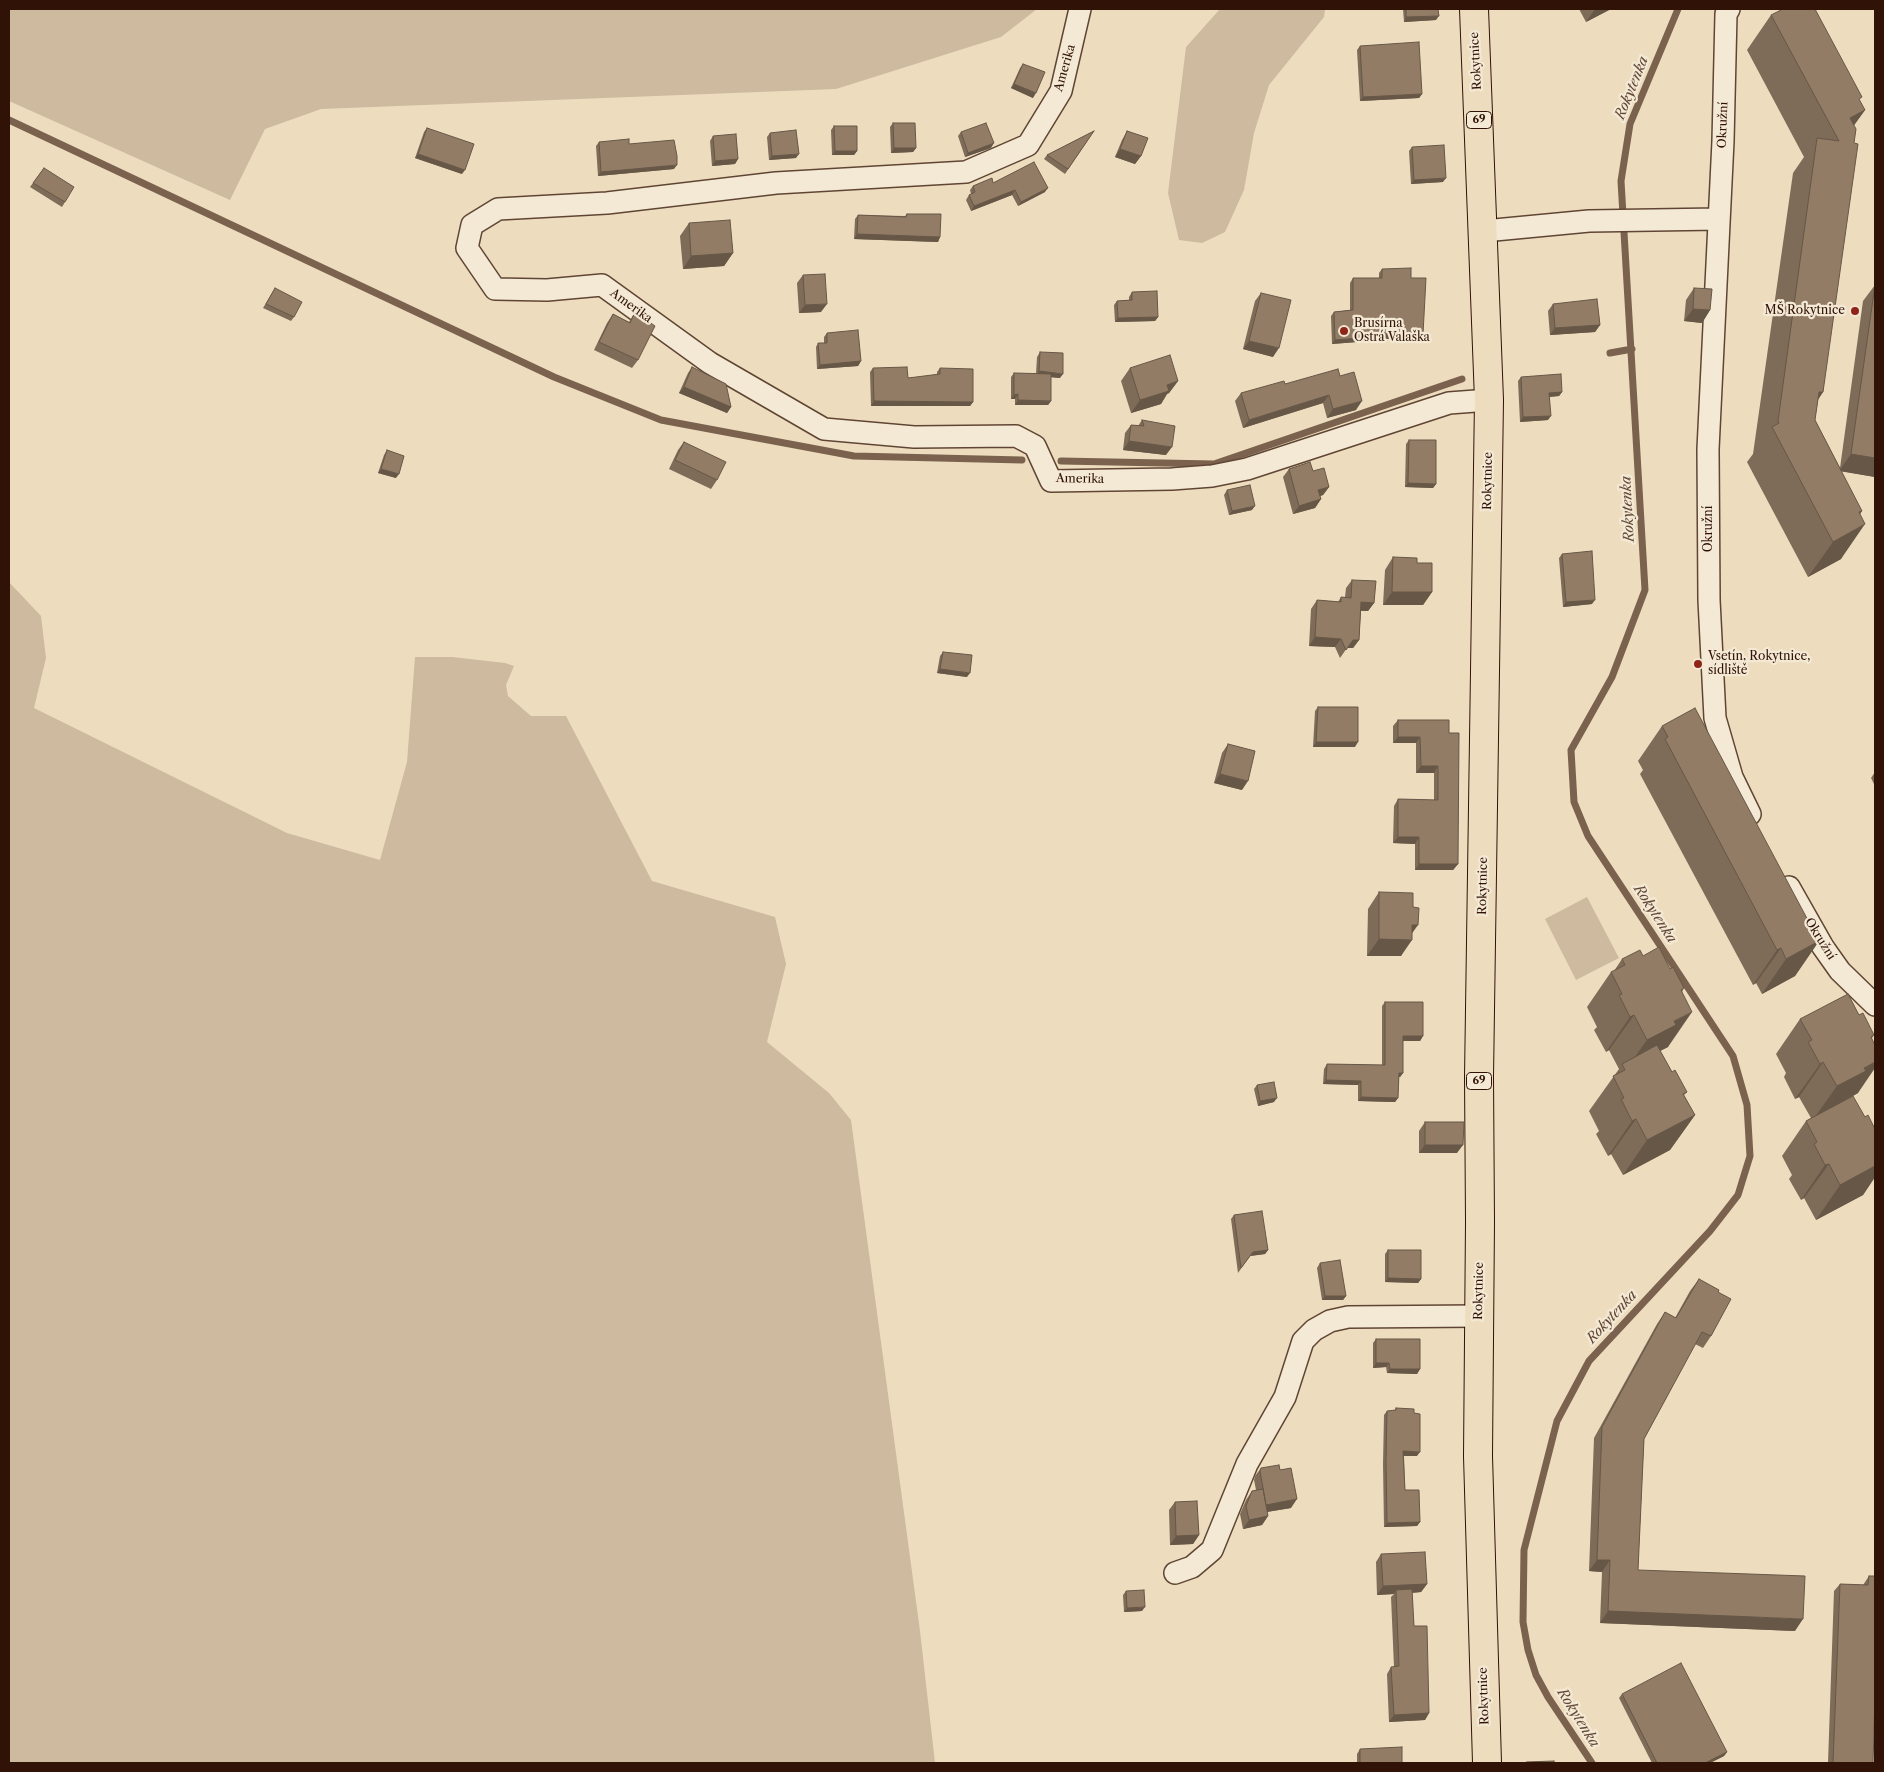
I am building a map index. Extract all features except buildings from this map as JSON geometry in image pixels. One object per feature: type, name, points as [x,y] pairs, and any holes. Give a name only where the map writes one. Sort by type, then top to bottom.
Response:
[{"type":"main road","name":"Rokytnice","points":[[1474,9],[1489,400],[1479,1077],[1478,1316],[1478,1456],[1487,1763]]},
{"type":"street","name":"Amerika","points":[[1080,9],[1061,91],[1028,145],[966,172],[776,183],[607,202],[498,209],[472,225],[467,248],[495,289],[547,290],[602,285],[710,363],[824,429],[914,437],[1016,436],[1035,446],[1051,481],[1172,479],[1212,476],[1247,469],[1449,403],[1489,400]]},
{"type":"street","name":"Okružní","points":[[1729,9],[1726,14],[1723,141],[1708,449],[1709,600],[1715,718],[1732,777],[1758,831]]},
{"type":"street","points":[[1484,231],[1589,221],[1718,219]]},
{"type":"street","name":"Okružní","points":[[1782,872],[1823,948],[1840,971],[1875,1005]]},
{"type":"street","points":[[1175,1573],[1192,1567],[1212,1550],[1247,1464],[1285,1397],[1303,1341],[1314,1330],[1330,1321],[1348,1317],[1478,1316]]},
{"type":"shaded area","points":[[9,9],[1037,9],[1001,37],[836,89],[321,109],[265,129],[230,200],[9,101]]},
{"type":"shaded area","points":[[1220,9],[1325,9],[1324,17],[1269,85],[1254,133],[1244,190],[1225,232],[1202,243],[1179,240],[1168,193],[1186,47]]},
{"type":"shaded area","points":[[9,582],[41,616],[46,658],[34,708],[287,833],[380,860],[407,762],[415,657],[452,657],[505,663],[514,666],[506,685],[508,696],[531,716],[566,716],[652,881],[775,917],[786,964],[767,1042],[829,1093],[851,1120],[920,1631],[935,1763],[9,1763]]},
{"type":"shaded area","points":[[1587,897],[1619,958],[1576,980],[1545,919]]},
{"type":"waterway","name":"Rokytenka","points":[[1592,1763],[1548,1697],[1536,1675],[1528,1650],[1523,1622],[1524,1550],[1557,1421],[1589,1361],[1710,1231],[1738,1195],[1750,1156],[1747,1105],[1733,1056],[1588,836],[1574,802],[1571,750],[1612,677],[1645,590],[1621,181],[1630,124],[1678,9]]},
{"type":"waterway","points":[[9,120],[554,377],[661,420],[854,456],[1022,460]]},
{"type":"waterway","points":[[1610,353],[1632,349]]},
{"type":"waterway","points":[[1061,461],[1214,464],[1462,379]]},
{"type":"place","name":"MŠ Rokytnice","points":[[1855,311]]},
{"type":"place","name":"Brusírna Ostrá Valaška","points":[[1344,331]]},
{"type":"place","name":"Vsetín, Rokytnice, sídliště","points":[[1698,664]]}]
